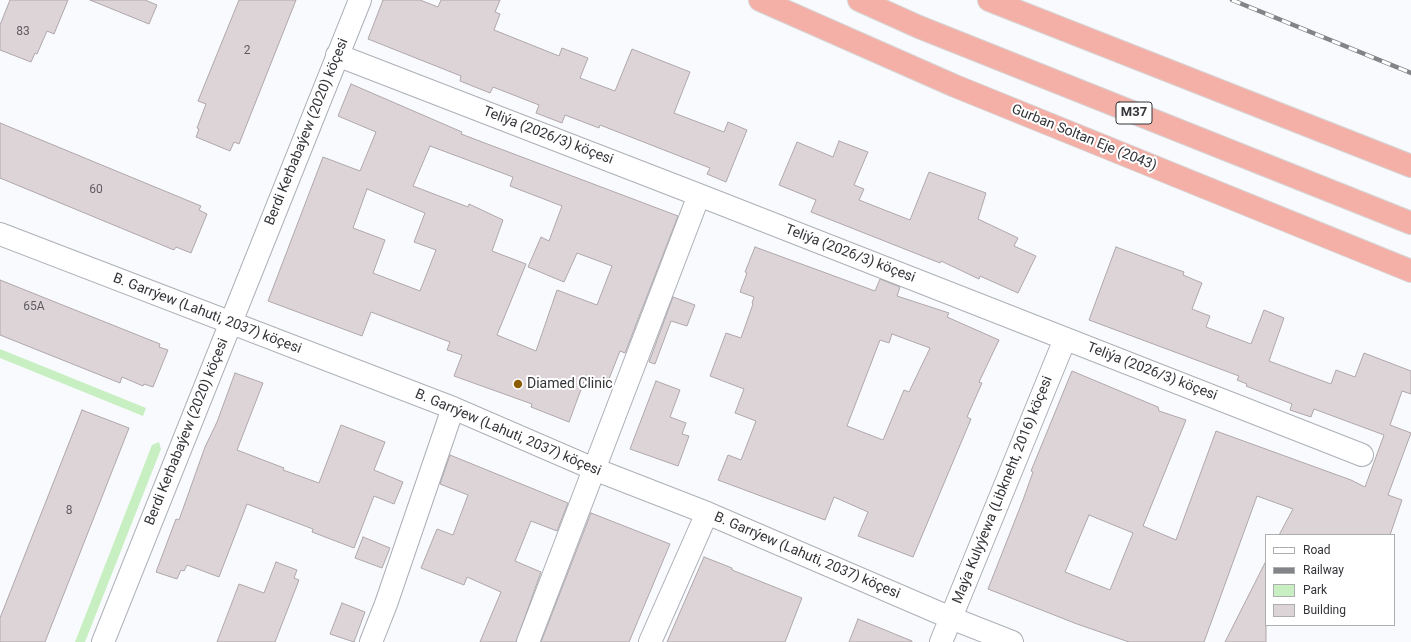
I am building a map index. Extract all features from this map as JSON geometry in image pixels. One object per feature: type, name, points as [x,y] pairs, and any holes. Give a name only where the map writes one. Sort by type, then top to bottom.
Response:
[{"type":"highway","name":"Gurban Soltan Eje (2043)","points":[[760,0],[956,86],[1411,271]]},
{"type":"highway","name":"M37","points":[[859,0],[919,27],[1411,223]]},
{"type":"highway","points":[[989,0],[1411,166]]},
{"type":"street","name":"Berdi Kerbabaýew (2020) köçesi","points":[[103,642],[360,0]]},
{"type":"street","name":"Teliýa (2026/3) köçesi","points":[[338,55],[699,194],[1362,455]]},
{"type":"street","points":[[528,642],[699,194]]},
{"type":"street","name":"B. Garrýew (Lahuti, 2037) köçesi","points":[[0,234],[230,324],[453,408],[594,469],[707,513],[950,618],[1012,642]]},
{"type":"street","name":"Maýa Kulyýewa (Libkneht, 2016) köçesi","points":[[941,642],[1065,338]]},
{"type":"street","points":[[371,642],[386,604],[453,408]]},
{"type":"street","points":[[650,642],[707,513]]},
{"type":"green space","points":[[0,349],[146,408],[143,416],[0,358]]},
{"type":"green space","points":[[159,442],[161,449],[85,642],[75,642],[152,445]]},
{"type":"building","points":[[10,0],[68,0],[54,34],[47,31],[37,54],[35,53],[31,62],[0,50],[0,25]]},
{"type":"building","points":[[90,0],[145,0],[157,5],[149,24]]},
{"type":"building","points":[[239,0],[296,0],[239,144],[234,142],[230,151],[196,137],[199,129],[197,128],[206,104],[198,101]]},
{"type":"building","points":[[383,0],[420,0],[438,7],[441,0],[500,0],[495,12],[500,14],[494,30],[559,56],[562,48],[588,58],[580,78],[615,91],[632,49],[690,72],[674,113],[724,132],[728,122],[747,130],[726,182],[707,174],[710,168],[600,125],[599,128],[565,115],[562,123],[536,113],[539,105],[493,87],[490,93],[460,81],[461,76],[368,39]]},
{"type":"building","points":[[351,84],[462,132],[461,134],[678,216],[625,353],[620,351],[607,384],[586,376],[569,422],[531,407],[532,404],[454,376],[462,355],[447,350],[450,342],[371,312],[362,336],[268,301],[323,157],[360,171],[376,132],[338,116]],"holes":[[[430,146],[513,177],[510,186],[562,206],[549,241],[541,237],[528,267],[564,282],[577,253],[612,266],[597,305],[557,290],[536,351],[497,335],[526,264],[492,251],[503,220],[469,204],[468,207],[413,186]],[[367,189],[425,213],[414,242],[436,250],[420,291],[373,273],[385,240],[353,228]]]},
{"type":"building","points":[[0,123],[201,206],[199,210],[207,214],[191,253],[176,247],[174,250],[0,178]]},
{"type":"building","points":[[839,141],[868,152],[854,185],[864,189],[859,200],[910,220],[929,172],[986,193],[978,219],[1018,238],[1014,246],[1036,256],[1018,293],[980,276],[979,279],[941,261],[940,263],[811,212],[816,200],[779,185],[797,142],[833,157]]},
{"type":"building","points":[[755,247],[875,291],[880,279],[900,287],[897,296],[949,313],[947,317],[999,340],[979,382],[982,383],[967,417],[971,419],[913,557],[858,536],[868,512],[834,497],[825,520],[718,480],[728,455],[741,460],[756,421],[735,413],[744,389],[710,376],[726,333],[741,338],[753,304],[754,297],[740,292],[747,273],[745,272]],"holes":[[[892,334],[930,348],[909,392],[904,390],[883,440],[847,426],[880,340],[889,343]]]},
{"type":"building","points":[[1116,247],[1184,272],[1183,275],[1202,283],[1192,309],[1210,316],[1206,327],[1251,344],[1264,310],[1284,318],[1269,361],[1331,384],[1336,370],[1355,377],[1364,353],[1411,371],[1411,394],[1402,391],[1390,425],[1411,433],[1388,495],[1402,500],[1390,534],[1280,534],[1293,509],[1257,496],[1204,642],[1129,642],[1077,624],[988,589],[1023,500],[1033,472],[1031,471],[1072,371],[1158,407],[1159,411],[1186,420],[1143,526],[1176,540],[1216,431],[1351,480],[1365,487],[1384,435],[1314,409],[1311,417],[1290,410],[1292,404],[1246,386],[1247,384],[1237,380],[1239,376],[1089,320]],"holes":[[[1089,515],[1133,533],[1110,590],[1065,572]]]},
{"type":"building","points":[[0,280],[160,344],[159,347],[168,350],[153,387],[144,384],[143,386],[122,377],[120,383],[0,335]]},
{"type":"building","points":[[673,297],[695,305],[687,326],[671,321],[655,364],[649,362]]},
{"type":"building","points":[[235,373],[263,383],[237,450],[284,468],[283,470],[319,483],[341,425],[385,442],[374,470],[403,482],[394,504],[374,496],[354,548],[312,532],[313,529],[247,504],[219,577],[187,565],[184,571],[181,570],[177,579],[156,572],[176,519],[179,520],[205,447],[217,422]]},
{"type":"building","points":[[656,381],[680,390],[670,417],[686,423],[682,434],[689,436],[678,466],[630,449]]},
{"type":"building","points":[[82,410],[129,428],[45,642],[0,642],[0,618]]},
{"type":"building","points":[[450,455],[568,503],[557,531],[531,521],[515,561],[541,572],[516,642],[480,642],[501,592],[467,577],[464,585],[421,568],[437,529],[453,535],[468,495],[440,484]]},
{"type":"building","points":[[591,513],[670,544],[629,642],[541,642]]},
{"type":"building","points":[[363,537],[390,548],[382,568],[355,558]]},
{"type":"building","points":[[704,557],[802,598],[785,642],[667,642]]},
{"type":"building","points":[[276,562],[297,570],[294,578],[299,580],[275,642],[217,642],[239,584],[264,593]]},
{"type":"building","points":[[1265,563],[1266,642],[1225,642]]},
{"type":"building","points":[[342,603],[365,612],[354,642],[330,634]]},
{"type":"building","points":[[858,619],[912,641],[912,642],[849,642]]},
{"type":"railway","points":[[1232,0],[1411,73]]},
{"type":"place","name":"Diamed Clinic","points":[[518,384]]}]
